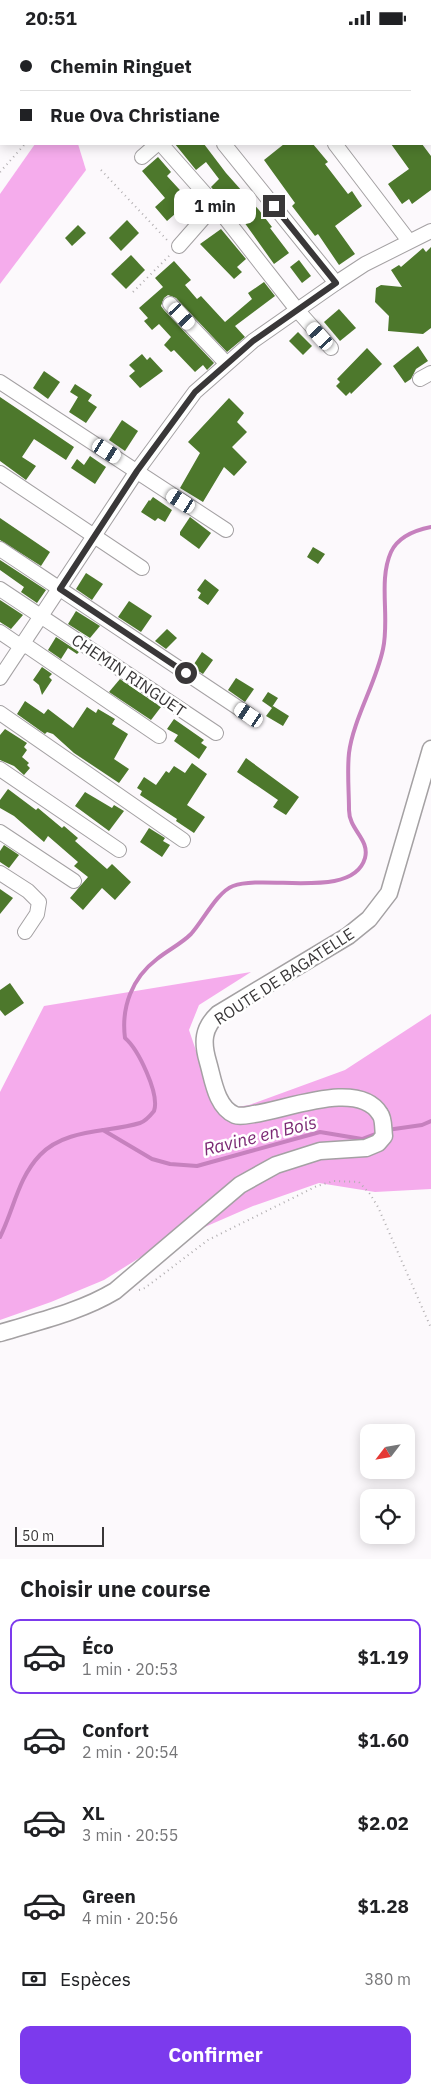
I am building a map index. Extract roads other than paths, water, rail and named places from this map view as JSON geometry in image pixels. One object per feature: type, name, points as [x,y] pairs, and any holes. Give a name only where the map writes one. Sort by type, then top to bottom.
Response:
[{"type":"main road","name":"ROUTE DE BAGATELLE","points":[[0,1333],[78,1309],[98,1301],[115,1291],[240,1185],[276,1165],[320,1151],[366,1147],[378,1143],[384,1136],[382,1115],[372,1104],[338,1096],[266,1113],[236,1115],[227,1109],[218,1098],[206,1054],[205,1030],[218,1014],[348,936],[369,919],[389,893],[431,749]]},
{"type":"street","points":[[142,157],[156,145]]},
{"type":"street","points":[[162,145],[215,205],[298,311],[331,348]]},
{"type":"street","points":[[225,145],[336,283]]},
{"type":"street","points":[[336,145],[409,241]]},
{"type":"street","points":[[178,248],[215,205]]},
{"type":"street","points":[[0,678],[23,646],[137,471],[190,398],[226,363],[253,341],[336,283],[409,241],[431,231]]},
{"type":"street","points":[[170,304],[226,363]]},
{"type":"street","points":[[0,382],[226,530]]},
{"type":"street","points":[[0,473],[142,568]]},
{"type":"street","name":"CHEMIN RINGUET","points":[[0,549],[249,715]]},
{"type":"street","name":"CHEMIN RINGUET","points":[[0,589],[216,733]]},
{"type":"street","name":"CHEMIN RINGUET","points":[[0,633],[23,646],[159,736]]},
{"type":"street","points":[[0,713],[183,839]]},
{"type":"street","points":[[0,769],[119,850]]},
{"type":"street","points":[[0,832],[74,881]]},
{"type":"street","points":[[0,873],[28,891],[38,902],[37,914],[25,933]]},
{"type":"waterway","points":[[0,1237],[26,1174],[40,1155],[50,1146],[75,1136],[140,1123],[146,1120],[154,1111],[155,1103],[151,1083],[136,1052],[125,1038],[124,1026],[130,994],[148,967],[191,934],[216,900],[227,889],[248,883],[327,882],[344,878],[357,871],[365,858],[365,845],[352,823],[349,810],[348,767],[351,740],[383,649],[385,637],[385,575],[391,552],[403,538],[419,530],[431,527]]},
{"type":"waterway","name":"Ravine en Bois","points":[[387,1130],[422,1125],[431,1121]]},
{"type":"waterway","name":"Ravine en Bois","points":[[103,1130],[152,1159],[170,1164],[197,1166],[320,1132],[362,1139],[378,1133]]}]
